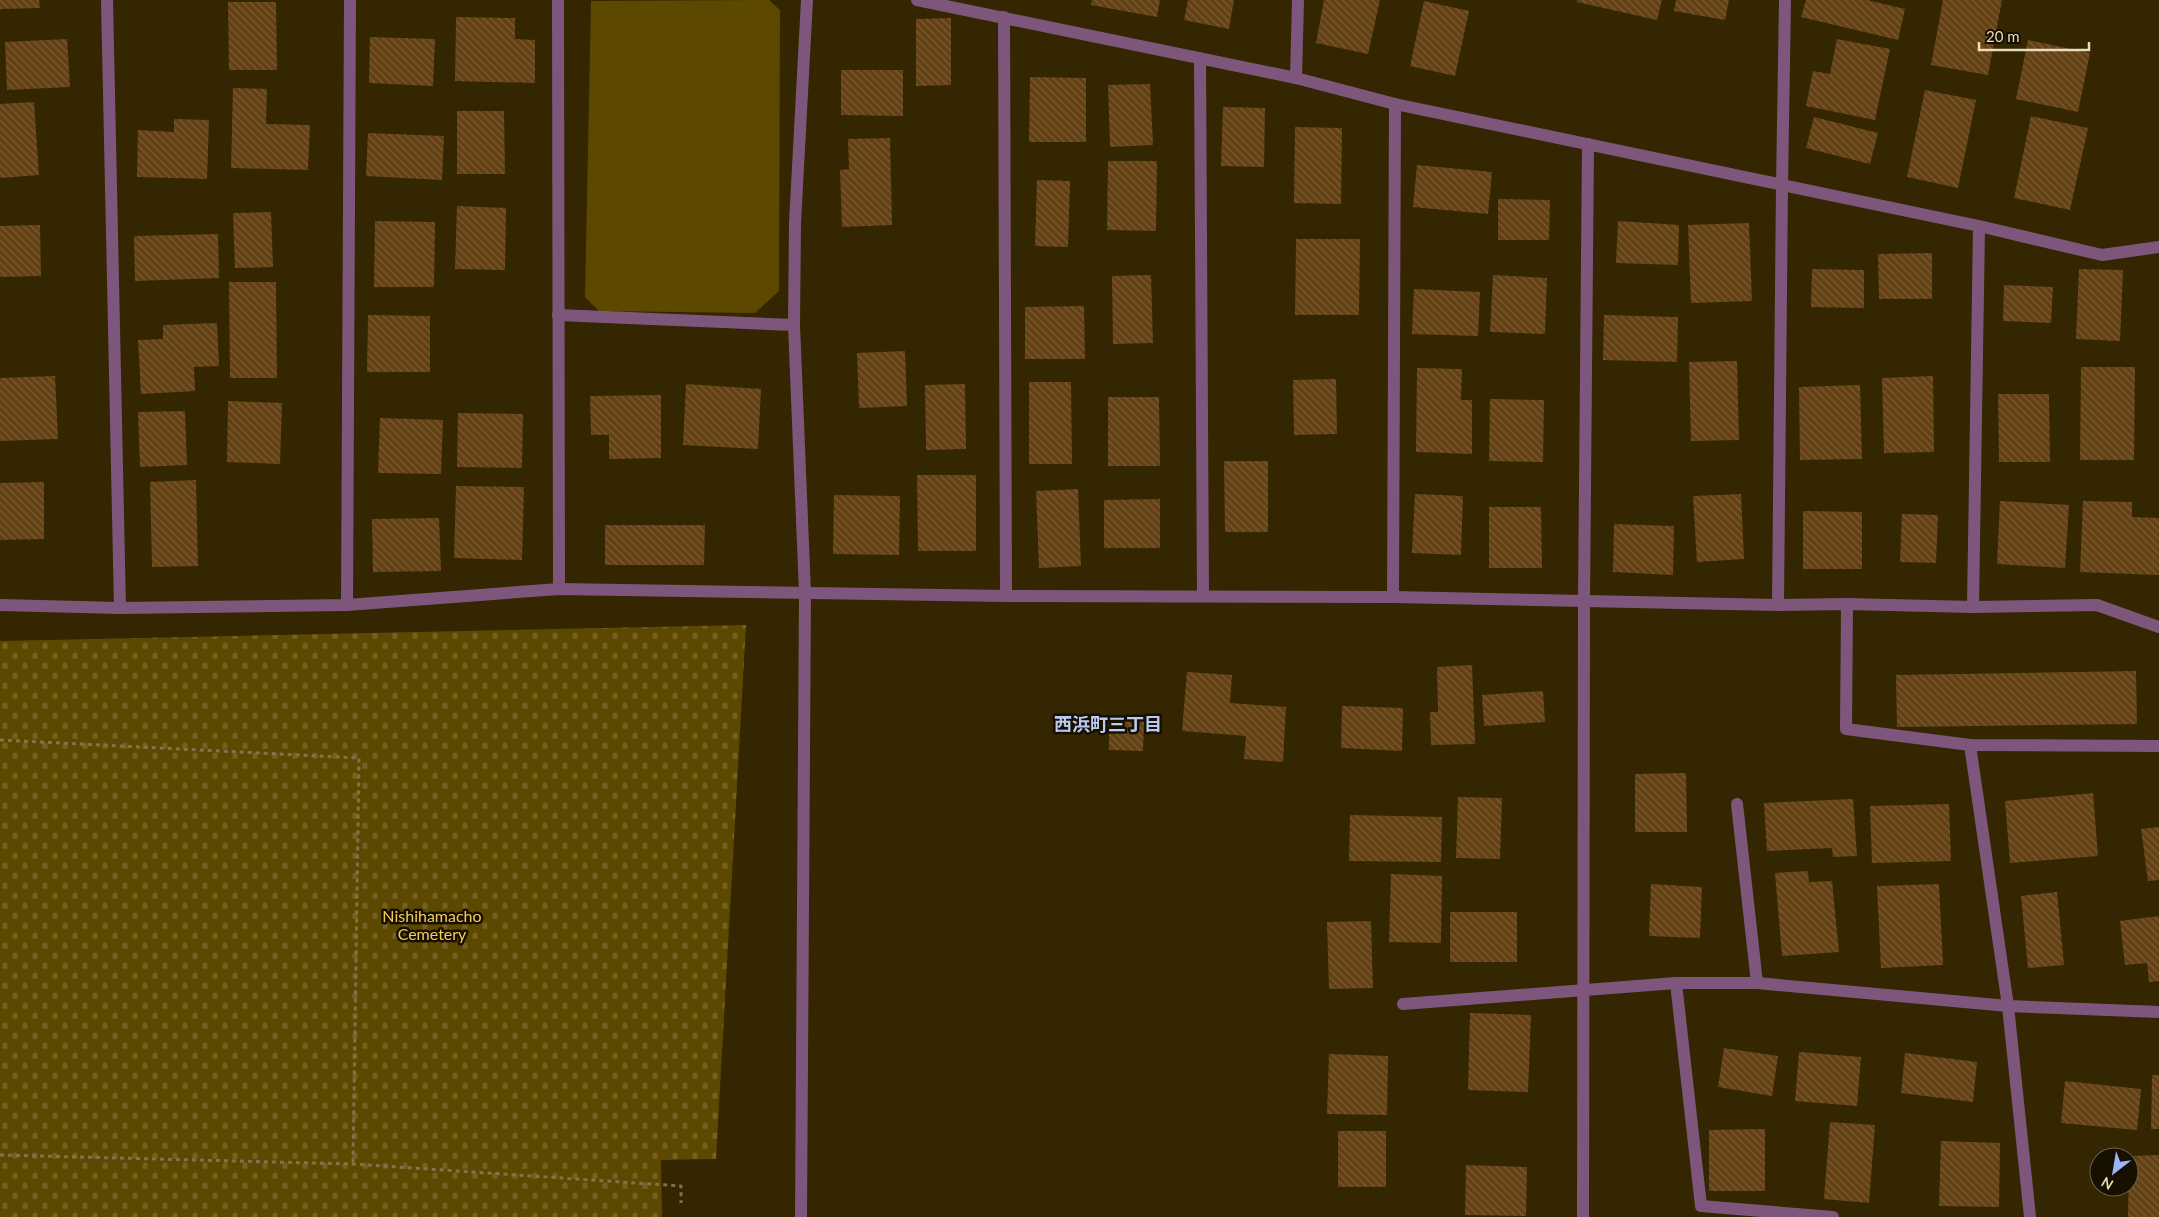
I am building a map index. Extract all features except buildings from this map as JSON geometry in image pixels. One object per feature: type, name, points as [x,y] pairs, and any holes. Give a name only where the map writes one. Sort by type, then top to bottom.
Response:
[{"type":"street","points":[[107,0],[120,608]]},
{"type":"street","points":[[347,605],[350,0]]},
{"type":"street","points":[[558,0],[559,589]]},
{"type":"street","points":[[801,1217],[805,594],[794,325],[795,222],[807,0]]},
{"type":"street","points":[[917,0],[1296,78],[1396,104],[1979,226],[2102,255],[2159,247]]},
{"type":"street","points":[[1296,78],[1298,0]]},
{"type":"street","points":[[1778,605],[1785,0]]},
{"type":"street","points":[[1004,17],[1006,596]]},
{"type":"street","points":[[1200,58],[1203,596]]},
{"type":"street","points":[[1393,597],[1396,104]]},
{"type":"street","points":[[1583,1217],[1582,992],[1588,144]]},
{"type":"street","points":[[1972,607],[1979,226]]},
{"type":"street","points":[[558,315],[794,325]]},
{"type":"street","points":[[0,605],[120,608],[347,605],[559,589],[1006,596],[1393,597],[1778,605],[1847,604],[1972,607],[2097,605],[2159,627]]},
{"type":"street","points":[[1847,604],[1846,729],[1970,745],[2159,746]]},
{"type":"street","points":[[1970,745],[2008,1006],[2030,1217]]},
{"type":"street","points":[[1737,804],[1757,983]]},
{"type":"street","points":[[1676,983],[1701,1206],[1833,1217]]},
{"type":"street","points":[[1402,1004],[1582,992],[1676,983],[1757,983],[2008,1006],[2159,1012]]},
{"type":"path","points":[[0,740],[359,758],[353,1164]]},
{"type":"path","points":[[0,1155],[353,1164],[681,1186],[681,1203]]},
{"type":"green space","points":[[769,0],[780,10],[779,291],[755,313],[599,311],[585,297],[591,1]]},
{"type":"green space","name":"Nishihamacho Cemetery","points":[[746,625],[716,1159],[661,1160],[662,1217],[0,1217],[0,641]]},
{"type":"district","name":"西浜町三丁目","points":[[1108,725]]}]
